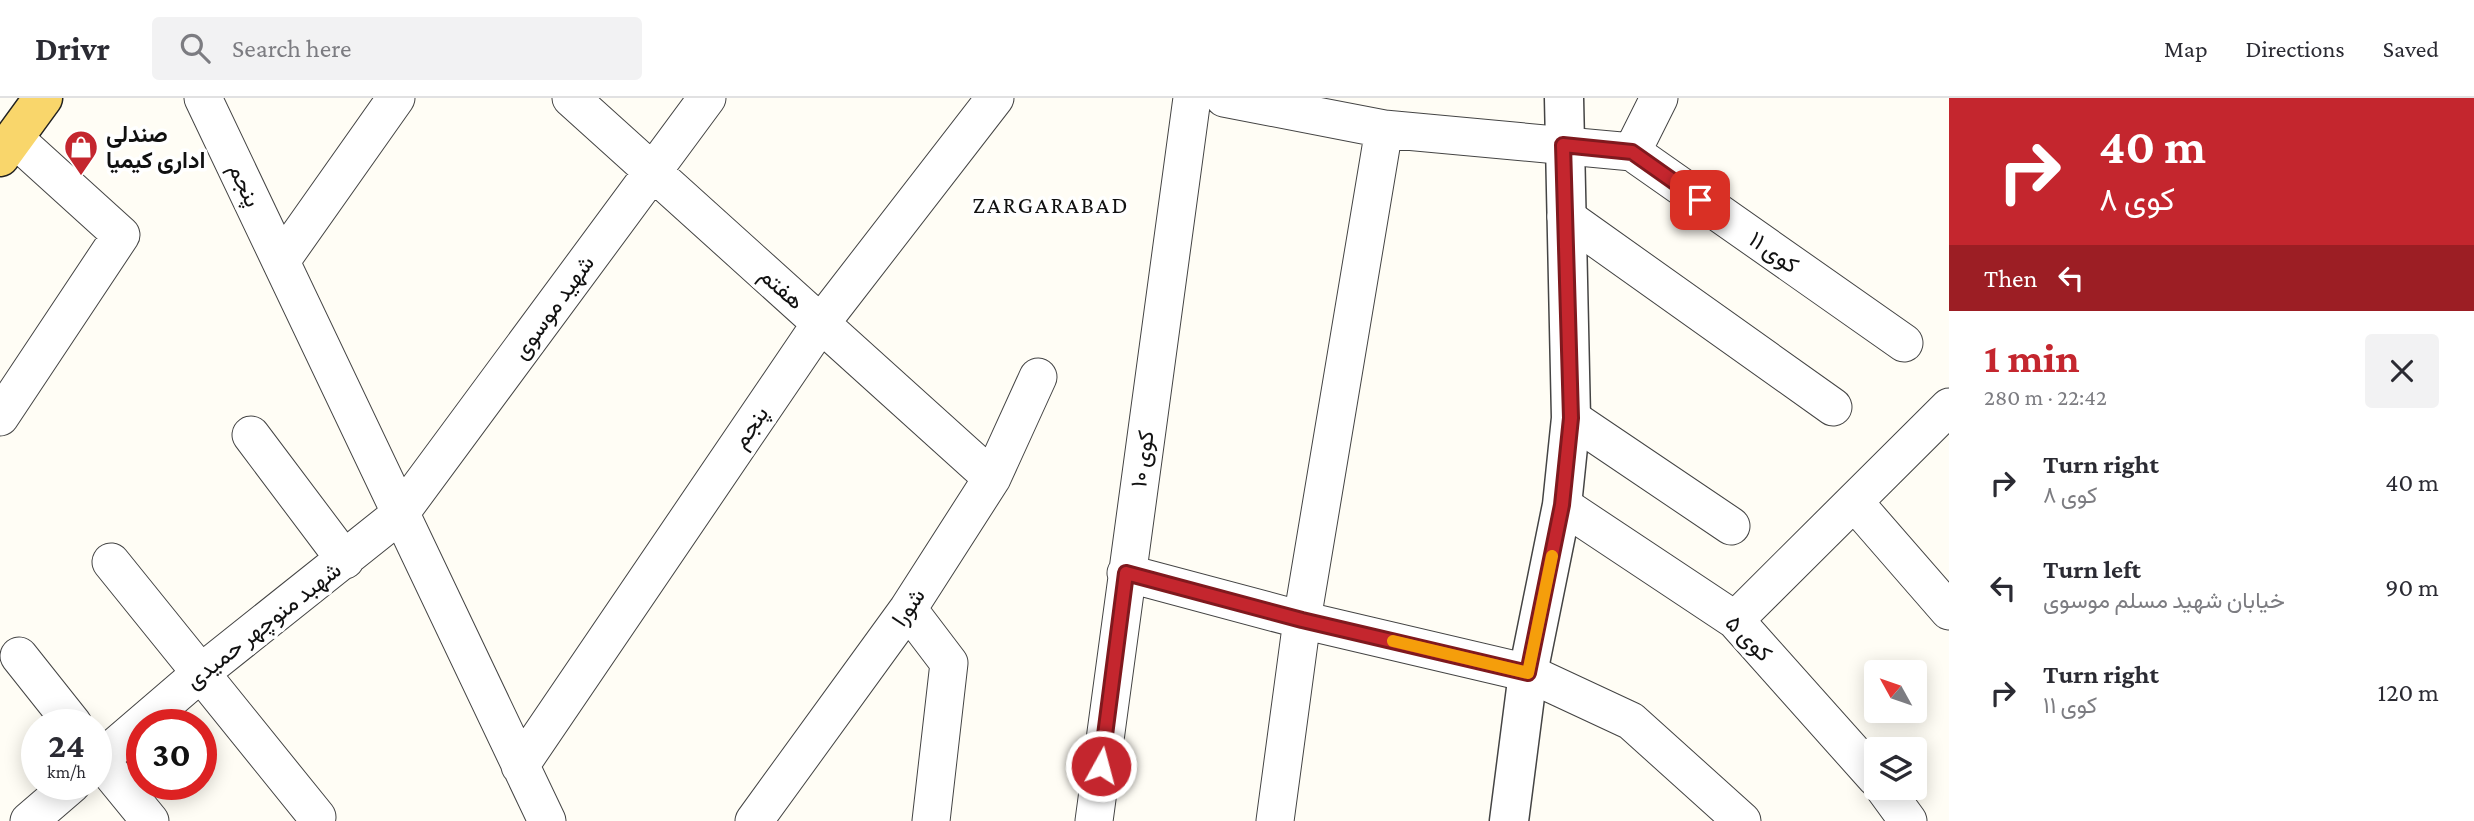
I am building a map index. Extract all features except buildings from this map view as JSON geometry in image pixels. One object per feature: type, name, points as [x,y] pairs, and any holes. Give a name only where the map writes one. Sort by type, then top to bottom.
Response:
[{"type":"main road","points":[[7,148],[43,98]]},
{"type":"street","name":"پنجم","points":[[203,98],[399,515],[547,821]]},
{"type":"street","points":[[281,261],[396,98]]},
{"type":"street","name":"هفتم","points":[[572,98],[992,478]]},
{"type":"street","name":"شهید موسوی","points":[[399,515],[707,98]]},
{"type":"street","name":"پنجم","points":[[520,766],[821,323],[995,98]]},
{"type":"street","name":"کوی ۱۰","points":[[1094,821],[1192,98]]},
{"type":"street","points":[[1224,98],[1384,129],[1563,145]]},
{"type":"street","points":[[1509,821],[1528,673],[1562,505],[1571,418],[1564,98]]},
{"type":"street","points":[[1632,152],[1659,98]]},
{"type":"street","points":[[1275,821],[1302,620],[1384,129]]},
{"type":"street","name":"کوی ۱۱","points":[[1563,145],[1632,152],[1904,343]]},
{"type":"street","points":[[0,417],[121,235],[7,148]]},
{"type":"street","points":[[1566,217],[1833,407]]},
{"type":"street","name":"شورا","points":[[754,821],[908,609],[992,478],[1038,377]]},
{"type":"street","points":[[1735,620],[1949,407]]},
{"type":"street","points":[[1571,418],[1731,526]]},
{"type":"street","points":[[251,435],[345,560]]},
{"type":"street","points":[[1855,503],[1949,611]]},
{"type":"street","name":"کوی ۵","points":[[1562,505],[1735,620],[1864,765]]},
{"type":"street","name":"شهبد منوچهر حمیدی","points":[[112,747],[399,515]]},
{"type":"street","points":[[111,562],[317,817]]},
{"type":"street","points":[[1126,573],[1302,620],[1528,673],[1631,721],[1742,821]]},
{"type":"street","points":[[908,609],[949,663],[931,821]]},
{"type":"street","points":[[19,656],[61,709]]},
{"type":"street","points":[[112,776],[150,821]]},
{"type":"street","points":[[29,821],[53,800]]},
{"type":"street","points":[[1893,800],[1908,821]]},
{"type":"slow traffic","points":[[1393,641],[1528,673],[1552,556]]},
{"type":"place","name":"صندلی اداری کیمیا","points":[[81,177]]},
{"type":"district","name":"ZARGARABAD","points":[[1051,205]]},
{"type":"route","points":[[1101,766],[1126,573],[1302,620],[1528,673],[1562,505],[1571,418],[1563,145],[1632,152],[1700,200]]}]
